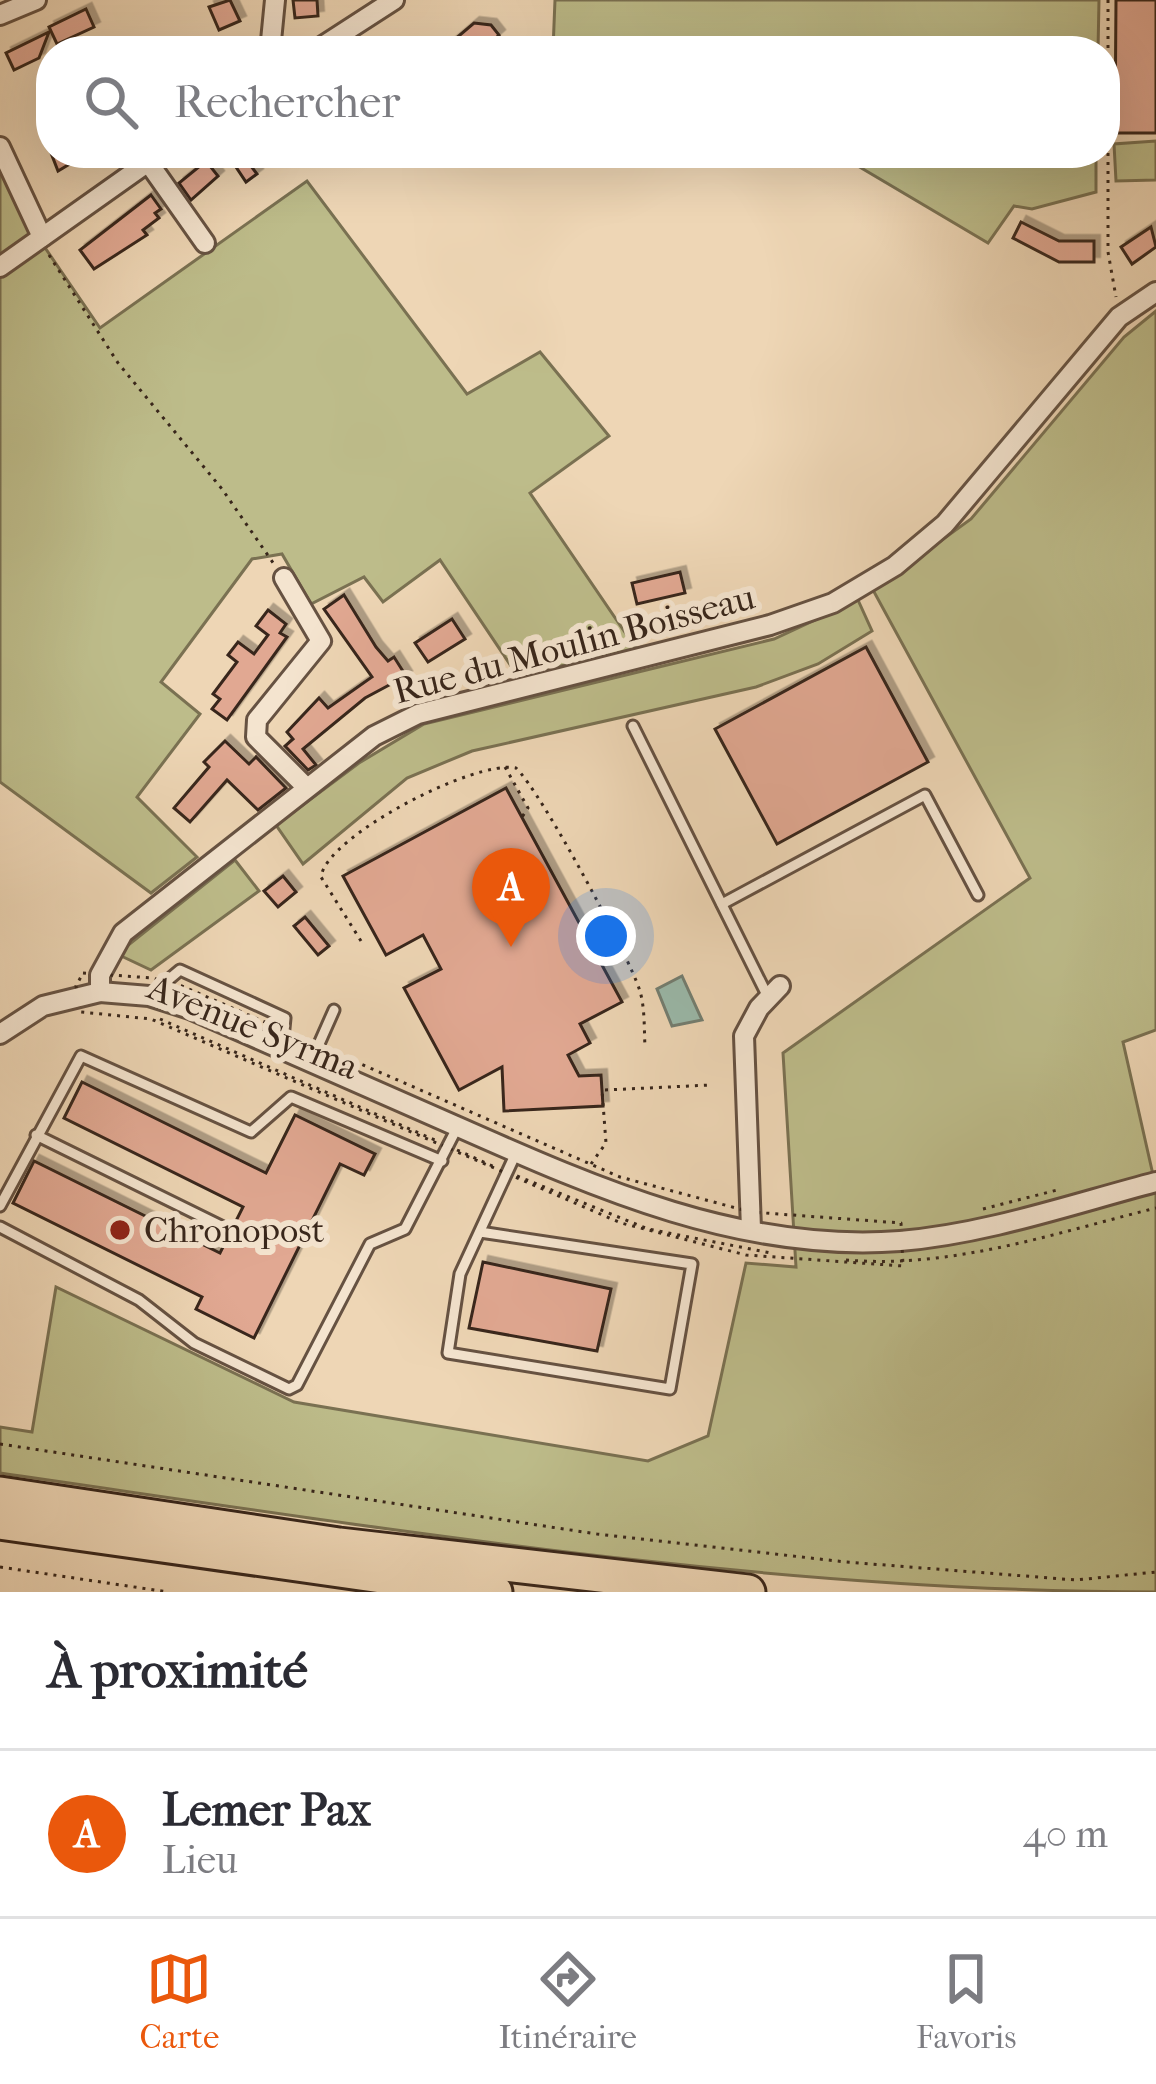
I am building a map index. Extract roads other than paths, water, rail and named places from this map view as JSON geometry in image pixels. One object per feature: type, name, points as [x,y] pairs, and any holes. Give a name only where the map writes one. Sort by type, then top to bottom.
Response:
[{"type":"highway","points":[[0,1494],[400,1553],[748,1592]]},
{"type":"highway","points":[[0,1522],[495,1592]]},
{"type":"street","points":[[0,15],[36,0]]},
{"type":"street","points":[[271,36],[275,0]]},
{"type":"street","points":[[338,36],[394,0]]},
{"type":"street","points":[[0,147],[42,238]]},
{"type":"street","points":[[0,267],[140,168]]},
{"type":"street","points":[[160,168],[205,243]]},
{"type":"street","name":"Rue du Moulin Boisseau","points":[[94,988],[111,947],[123,933],[374,736],[418,714],[770,625],[833,603],[895,566],[945,524],[1119,317],[1156,292]]},
{"type":"street","points":[[284,578],[333,661]]},
{"type":"street","points":[[305,786],[256,737],[256,720],[321,641]]},
{"type":"street","points":[[0,1034],[43,1006],[94,988]]},
{"type":"street","name":"Avenue Syrma","points":[[94,988],[156,990],[282,1041],[516,1153],[660,1210],[902,1240],[957,1234],[1156,1182]]},
{"type":"street","points":[[751,1223],[744,1036],[774,991]]},
{"type":"lane","points":[[633,726],[722,904],[774,991]]},
{"type":"lane","points":[[722,904],[925,795],[978,895]]},
{"type":"lane","points":[[156,990],[180,970],[285,1018],[282,1041]]},
{"type":"lane","points":[[314,1056],[334,1010]]},
{"type":"lane","points":[[0,1206],[74,1062],[86,1056],[251,1132],[291,1097],[442,1161]]},
{"type":"lane","points":[[0,1227],[139,1300],[194,1343],[289,1389],[297,1385],[370,1244],[405,1229],[458,1126]]},
{"type":"lane","points":[[36,1135],[223,1227]]},
{"type":"lane","points":[[480,1232],[692,1264],[670,1389],[448,1353],[460,1274],[516,1153]]},
{"type":"place","name":"Lemer Pax","points":[[511,947]]},
{"type":"place","name":"Chronopost","points":[[120,1230]]}]
